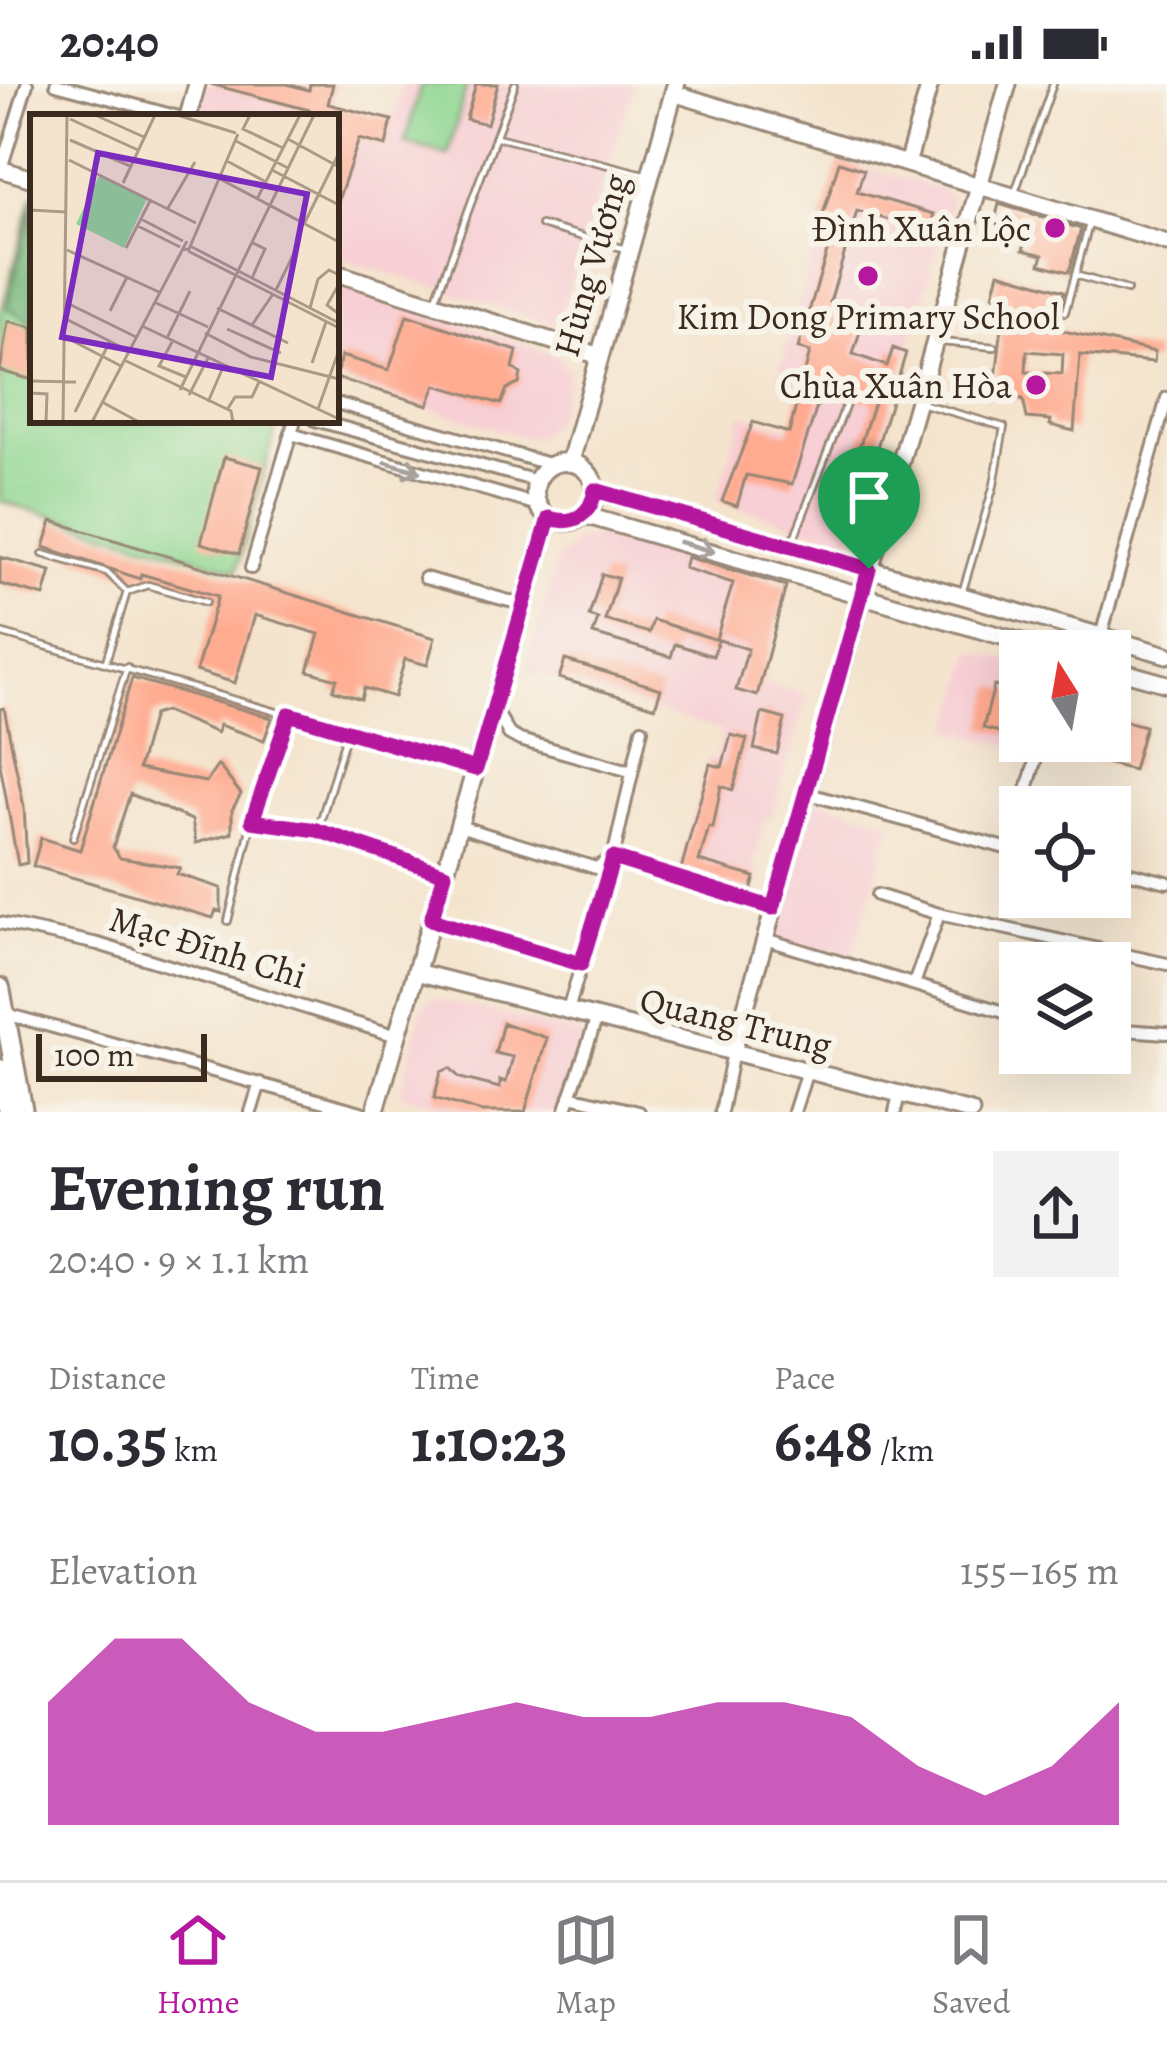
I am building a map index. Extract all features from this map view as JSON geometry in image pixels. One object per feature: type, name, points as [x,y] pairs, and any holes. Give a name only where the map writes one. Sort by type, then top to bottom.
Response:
[{"type":"highway","points":[[0,988],[23,1112]]},
{"type":"highway","points":[[0,1069],[4,1100]]},
{"type":"main road","name":"Hùng Vương","points":[[561,464],[600,356],[674,89]]},
{"type":"main road","points":[[375,1112],[524,605],[543,511],[537,481],[561,464],[591,477],[595,490],[584,514],[574,521],[543,511]]},
{"type":"street","points":[[28,84],[1,169],[30,178]]},
{"type":"street","points":[[56,84],[168,114]]},
{"type":"street","points":[[189,114],[197,84]]},
{"type":"street","points":[[908,164],[930,84]]},
{"type":"street","points":[[721,1112],[733,1052],[860,595],[1008,84]]},
{"type":"street","points":[[674,89],[1167,243]]},
{"type":"street","points":[[105,114],[110,98]]},
{"type":"street","points":[[339,274],[600,356]]},
{"type":"street","points":[[1103,630],[1167,398]]},
{"type":"street","points":[[339,404],[561,464]]},
{"type":"street","points":[[251,568],[294,423]]},
{"type":"street","points":[[326,423],[537,481]]},
{"type":"street","points":[[291,434],[543,511]]},
{"type":"street","points":[[595,490],[1080,630]]},
{"type":"street","points":[[584,514],[999,635]]},
{"type":"street","points":[[425,578],[524,605]]},
{"type":"street","points":[[1131,645],[1167,655]]},
{"type":"street","points":[[1131,674],[1167,684]]},
{"type":"street","points":[[494,706],[509,734],[520,740],[629,771]]},
{"type":"street","points":[[568,1010],[613,858],[629,771],[642,730]]},
{"type":"street","points":[[805,793],[999,847]]},
{"type":"street","points":[[459,826],[596,868],[613,858],[773,908]]},
{"type":"street","points":[[1131,873],[1167,882]]},
{"type":"street","points":[[877,895],[939,914],[1167,964]]},
{"type":"street","points":[[914,984],[939,914]]},
{"type":"street","points":[[431,920],[581,964]]},
{"type":"street","name":"Mạc Đĩnh Chi","points":[[0,923],[98,944],[397,1036]]},
{"type":"street","points":[[764,939],[999,1010]]},
{"type":"street","name":"Quang Trung","points":[[416,972],[970,1112]]},
{"type":"street","points":[[4,1014],[361,1112]]},
{"type":"street","points":[[565,1112],[597,1018]]},
{"type":"street","points":[[1131,1030],[1167,1033]]},
{"type":"street","points":[[794,1112],[807,1070]]},
{"type":"street","points":[[251,1112],[260,1083]]},
{"type":"street","points":[[895,1112],[899,1094]]},
{"type":"street","points":[[570,1096],[639,1112]]},
{"type":"lane","points":[[434,304],[515,84]]},
{"type":"lane","points":[[1013,196],[1053,84]]},
{"type":"lane","points":[[496,137],[650,176]]},
{"type":"lane","points":[[1066,312],[1091,219]]},
{"type":"lane","points":[[542,225],[629,250]]},
{"type":"lane","points":[[1075,275],[1127,290]]},
{"type":"lane","points":[[935,341],[995,347]]},
{"type":"lane","points":[[791,547],[847,402]]},
{"type":"lane","points":[[917,402],[1004,427],[994,484],[961,596]]},
{"type":"lane","points":[[44,554],[106,572],[127,592]]},
{"type":"lane","points":[[127,592],[148,585],[206,602]]},
{"type":"lane","points":[[106,661],[127,592]]},
{"type":"lane","points":[[0,633],[476,769]]},
{"type":"lane","points":[[73,838],[127,667]]},
{"type":"lane","points":[[228,921],[252,821],[289,714]]},
{"type":"lane","points":[[317,830],[347,732]]},
{"type":"lane","points":[[252,821],[317,830],[445,874]]},
{"type":"shaded area","points":[[203,84],[338,84],[331,114],[195,114]]},
{"type":"shaded area","points":[[403,84],[635,84],[556,325],[339,258],[339,132],[392,120]]},
{"type":"shaded area","points":[[838,160],[945,190],[951,201],[855,535],[845,539],[716,501],[742,414],[788,427],[788,434],[804,386],[778,377]]},
{"type":"shaded area","points":[[339,287],[556,355],[568,370],[568,383],[555,419],[538,437],[522,437],[339,381]]},
{"type":"shaded area","points":[[606,534],[789,584],[763,682],[807,695],[772,816],[764,820],[753,867],[758,873],[753,897],[676,877],[708,758],[715,759],[722,731],[526,672],[557,560],[578,540]]},
{"type":"shaded area","points":[[973,651],[999,658],[999,743],[951,730]]},
{"type":"shaded area","points":[[815,799],[892,822],[849,968],[771,945]]},
{"type":"shaded area","points":[[435,998],[584,1035],[558,1112],[465,1112],[400,1094],[423,1006]]},
{"type":"green space","points":[[421,84],[467,84],[448,155],[405,143]]},
{"type":"green space","points":[[30,206],[30,423],[277,423],[237,570],[0,501],[0,317]]},
{"type":"green space","points":[[30,215],[30,320],[7,308]]},
{"type":"building","points":[[210,84],[287,84],[309,90],[310,84],[333,84],[328,104],[392,120],[386,146],[359,139],[339,197],[339,114]]},
{"type":"building","points":[[476,84],[498,84],[487,124],[466,119]]},
{"type":"building","points":[[839,162],[864,170],[857,192],[934,214],[929,231],[857,211],[830,302],[866,312],[853,354],[887,366],[893,348],[906,353],[859,506],[842,500],[874,402],[841,395],[842,391],[824,385],[792,484],[746,475],[737,506],[722,501],[753,422],[789,433],[810,352],[798,348],[835,225],[821,221]]},
{"type":"building","points":[[999,204],[1081,229],[1069,272],[1040,264],[1043,255],[1023,250],[1028,233],[994,223]]},
{"type":"building","points":[[999,272],[1064,291],[1055,329],[1155,352],[1154,362],[1080,355],[1074,431],[1050,425],[1051,420],[1027,418],[1023,399],[994,396],[1002,325],[1011,326],[1011,300],[993,295]],"holes":[[[1027,351],[1063,354],[1062,374],[1026,372]]]},
{"type":"building","points":[[407,315],[517,351],[513,368],[521,374],[519,384],[507,389],[501,404],[436,385],[428,405],[339,379],[341,356],[389,370]]},
{"type":"building","points":[[8,321],[30,326],[30,379],[0,371]]},
{"type":"building","points":[[224,457],[262,467],[239,554],[201,543]]},
{"type":"building","points":[[52,521],[435,638],[427,665],[405,659],[394,697],[364,688],[361,699],[333,690],[337,679],[308,671],[319,634],[255,615],[235,683],[196,671],[218,596],[141,574],[140,579],[44,547]]},
{"type":"building","points":[[0,557],[51,571],[44,596],[0,584]]},
{"type":"building","points":[[687,557],[786,586],[757,696],[736,690],[748,649],[716,639],[733,583],[684,568]]},
{"type":"building","points":[[602,574],[618,578],[605,620],[649,633],[653,620],[718,640],[713,656],[675,644],[671,657],[593,634],[598,619],[589,616]]},
{"type":"building","points":[[565,660],[661,689],[655,707],[559,678]]},
{"type":"building","points":[[132,678],[272,718],[264,740],[219,725],[217,733],[165,711],[153,715],[138,769],[206,782],[218,765],[241,794],[232,810],[232,833],[196,843],[192,820],[130,794],[113,847],[120,858],[180,868],[177,874],[221,888],[221,912],[216,910],[213,918],[33,866],[41,838],[80,850]]},
{"type":"building","points":[[994,686],[999,687],[999,732],[983,728]]},
{"type":"building","points":[[4,708],[24,807],[27,863],[18,865],[0,764],[0,709]]},
{"type":"building","points":[[762,713],[785,719],[777,754],[754,749]]},
{"type":"building","points":[[1131,722],[1145,726],[1133,770],[1102,762],[1131,762]]},
{"type":"building","points":[[731,735],[747,739],[733,790],[721,786],[713,828],[709,827],[699,861],[755,877],[751,891],[681,869],[710,764],[722,767]]},
{"type":"building","points":[[503,1023],[547,1038],[525,1112],[482,1112],[434,1098],[441,1072],[450,1068],[460,1078],[500,1088],[500,1080],[506,1082],[513,1057],[495,1053]]},
{"type":"place","name":"Đình Xuân Lộc","points":[[1055,228]]},
{"type":"place","name":"Kim Dong Primary School","points":[[868,276]]},
{"type":"place","name":"Chùa Xuân Hòa","points":[[1036,385]]},
{"type":"route","points":[[595,490],[869,569],[773,908],[613,858],[581,964],[431,920],[445,874],[317,830],[252,821],[289,714],[476,769],[549,518],[574,521],[592,503],[595,490]]}]
